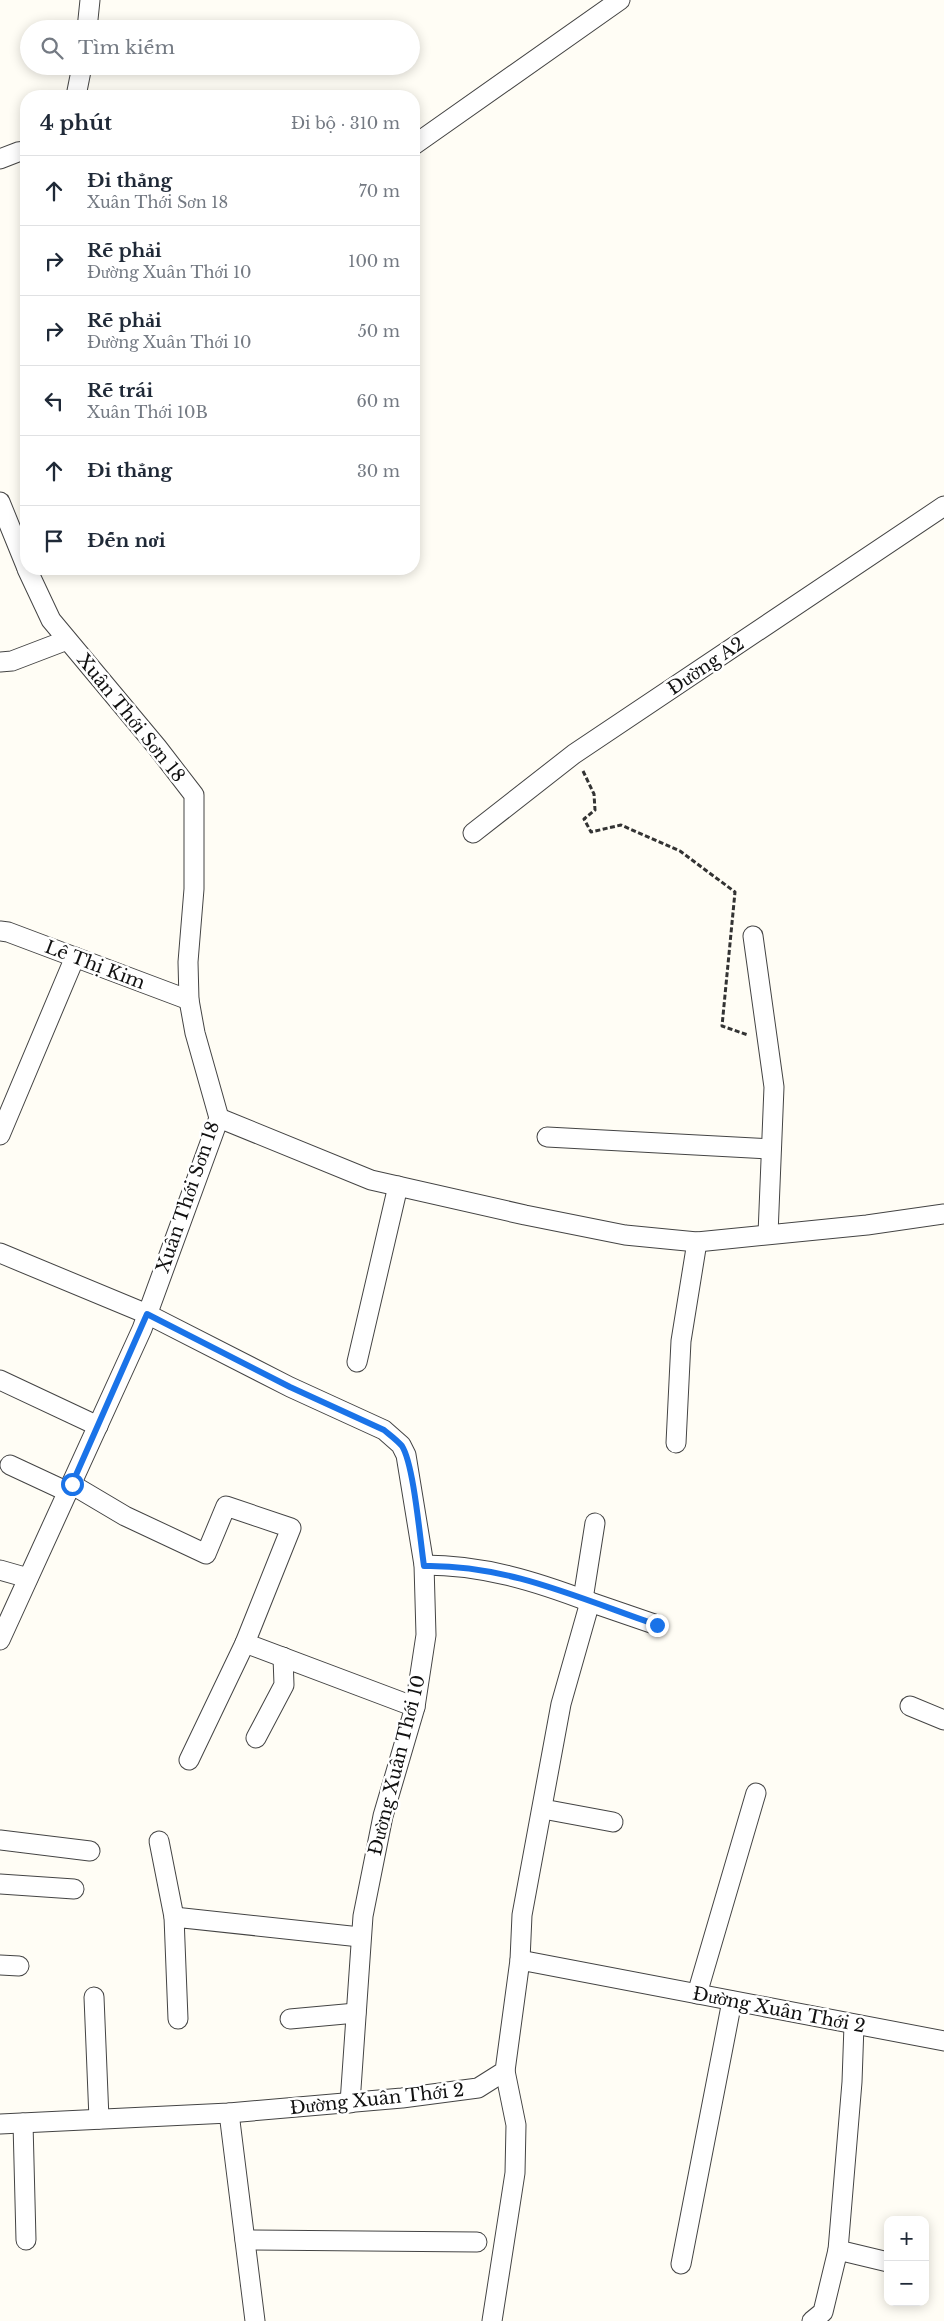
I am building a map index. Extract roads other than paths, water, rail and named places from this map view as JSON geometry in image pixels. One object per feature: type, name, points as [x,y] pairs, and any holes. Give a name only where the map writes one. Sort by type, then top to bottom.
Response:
[{"type":"street","points":[[88,20],[90,0]]},
{"type":"street","points":[[420,141],[620,0]]},
{"type":"street","points":[[77,90],[80,75]]},
{"type":"street","points":[[0,159],[20,152]]},
{"type":"street","name":"Xuân Thới Sơn 18","points":[[0,502],[20,551]]},
{"type":"street","name":"Đường A2","points":[[474,833],[574,754],[944,506]]},
{"type":"street","name":"Xuân Thới Sơn 18","points":[[0,1640],[147,1314],[219,1118],[195,1033],[189,1000],[188,962],[194,889],[194,796],[157,747],[51,620],[30,575]]},
{"type":"street","points":[[0,662],[12,661],[67,640]]},
{"type":"street","name":"Lê Thị Kim","points":[[0,931],[8,932],[189,1000]]},
{"type":"street","points":[[753,936],[774,1087],[768,1234]]},
{"type":"street","points":[[0,1135],[75,957]]},
{"type":"street","points":[[219,1118],[371,1180],[525,1216],[625,1235],[697,1242],[867,1225],[944,1214]]},
{"type":"street","points":[[547,1137],[771,1149]]},
{"type":"street","points":[[358,1362],[398,1186]]},
{"type":"street","points":[[676,1444],[681,1341],[697,1242]]},
{"type":"street","name":"Đường Xuân Thới 10","points":[[0,1253],[147,1314],[290,1387],[384,1430],[401,1445],[409,1466],[424,1566],[426,1635],[415,1707],[383,1816],[360,1937],[350,2103]]},
{"type":"street","points":[[0,1380],[98,1426]]},
{"type":"street","points":[[10,1465],[70,1488],[206,1554],[226,1506],[291,1528],[245,1643],[189,1760]]},
{"type":"street","points":[[492,2321],[515,2173],[516,2125],[504,2071],[520,1960],[522,1915],[561,1704],[586,1601],[595,1523]]},
{"type":"street","points":[[424,1566],[479,1568],[541,1584],[657,1625]]},
{"type":"street","points":[[0,1570],[28,1578]]},
{"type":"street","points":[[245,1643],[415,1707]]},
{"type":"street","points":[[256,1738],[284,1685],[282,1657]]},
{"type":"street","points":[[910,1706],[944,1720]]},
{"type":"street","points":[[697,1994],[756,1793]]},
{"type":"street","points":[[543,1809],[613,1822]]},
{"type":"street","points":[[0,1840],[90,1851]]},
{"type":"street","points":[[160,1841],[174,1917],[178,2019]]},
{"type":"street","points":[[0,1884],[74,1889]]},
{"type":"street","points":[[174,1917],[360,1937]]},
{"type":"street","name":"Đường Xuân Thới 2","points":[[520,1960],[944,2041]]},
{"type":"street","points":[[0,1965],[19,1966]]},
{"type":"street","points":[[94,1996],[99,2119]]},
{"type":"street","points":[[681,2264],[732,2001]]},
{"type":"street","points":[[290,2019],[356,2014]]},
{"type":"street","points":[[812,2321],[823,2312],[838,2250],[852,2082],[854,2025]]},
{"type":"street","name":"Đường Xuân Thới 2","points":[[0,2124],[229,2113],[350,2103],[478,2088],[504,2071]]},
{"type":"street","points":[[229,2113],[255,2321]]},
{"type":"street","points":[[23,2123],[26,2240]]},
{"type":"street","points":[[245,2240],[478,2242]]},
{"type":"street","points":[[838,2250],[884,2261]]}]
